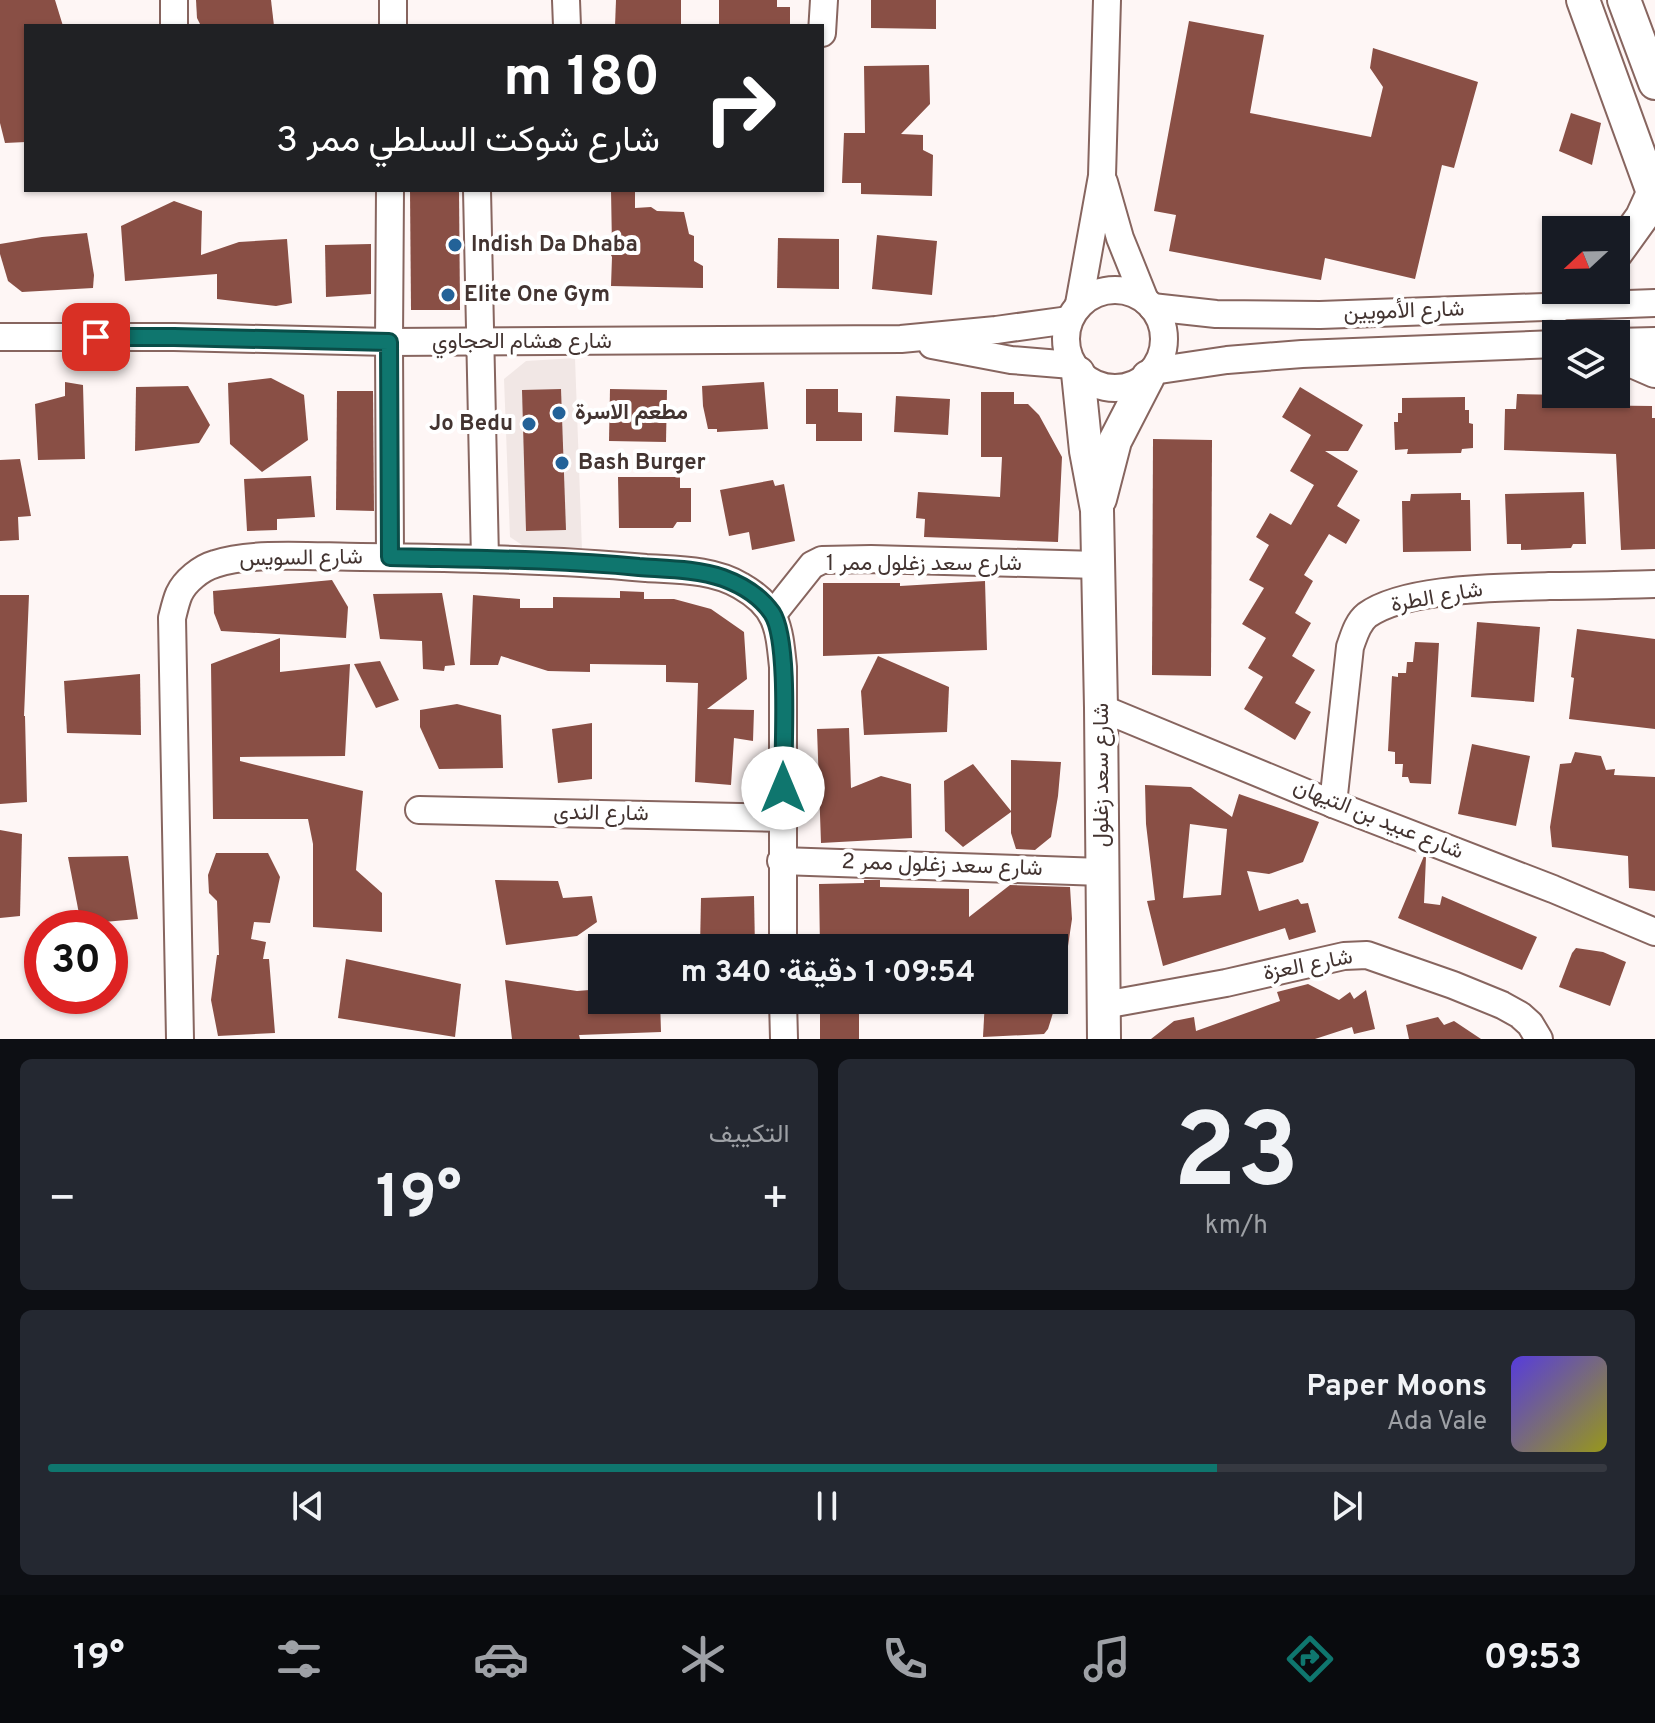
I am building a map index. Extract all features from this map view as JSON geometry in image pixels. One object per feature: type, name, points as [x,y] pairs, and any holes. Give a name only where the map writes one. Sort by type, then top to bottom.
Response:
[{"type":"main road","points":[[1583,0],[1654,195],[1630,234]]},
{"type":"main road","points":[[1624,0],[1655,83]]},
{"type":"main road","points":[[1630,360],[1655,371]]},
{"type":"main road","name":"شارع سعد زغلول","points":[[1075,369],[1097,510],[1104,1039]]},
{"type":"main road","name":"شارع سعد زغلول","points":[[1097,510],[1115,441],[1151,374]]},
{"type":"street","points":[[174,0],[174,24]]},
{"type":"street","points":[[393,0],[393,24]]},
{"type":"street","points":[[566,0],[567,24]]},
{"type":"street","points":[[823,24],[824,0]]},
{"type":"street","points":[[1102,176],[1120,238],[1148,303],[1161,322],[1165,339],[1162,356],[1151,374],[1135,385],[1120,389],[1104,388],[1090,382],[1075,369],[1066,351],[1065,335],[1074,312],[1102,176],[1107,0]]},
{"type":"street","points":[[390,192],[390,557]]},
{"type":"street","points":[[477,192],[485,559]]},
{"type":"street","points":[[1074,312],[1091,296],[1104,291],[1132,293],[1148,303]]},
{"type":"street","name":"شارع الأمويين","points":[[1148,303],[1179,311],[1267,316],[1391,313],[1542,300]]},
{"type":"street","name":"شارع الأمويين","points":[[1630,302],[1655,303]]},
{"type":"street","name":"شارع هشام الحجاوي","points":[[0,337],[389,342],[901,339],[996,330],[1074,312]]},
{"type":"street","name":"شارع هشام الحجاوي","points":[[901,339],[1075,369]]},
{"type":"street","points":[[1630,342],[1655,341]]},
{"type":"street","name":"شارع الأمويين","points":[[1151,374],[1227,360],[1302,354],[1542,345]]},
{"type":"street","name":"شارع السويس","points":[[180,1039],[172,618],[179,595],[200,571],[213,564],[238,558],[390,557],[586,562],[708,574],[740,585],[773,614]]},
{"type":"street","name":"شارع سعد زغلول ممر 1","points":[[773,614],[812,565],[830,559],[1098,565]]},
{"type":"street","name":"شارع الطرة","points":[[1333,804],[1350,647],[1364,617],[1396,602],[1446,592],[1655,584]]},
{"type":"street","points":[[773,614],[778,626],[783,667],[783,934]]},
{"type":"street","name":"شارع عبيد بن التيهان","points":[[1101,708],[1655,932]]},
{"type":"street","name":"شارع الندى","points":[[419,810],[782,818]]},
{"type":"street","name":"شارع سعد زغلول ممر 2","points":[[781,861],[1102,872]]},
{"type":"street","name":"شارع العزة","points":[[1104,1005],[1226,983],[1334,958],[1367,955],[1502,1005],[1530,1024],[1539,1039]]},
{"type":"street","points":[[783,1014],[784,1039]]},
{"type":"shaded area","points":[[575,358],[582,550],[528,549],[510,537],[504,379],[526,361]]},
{"type":"building","points":[[0,0],[55,0],[62,24],[24,24],[24,142],[5,143],[0,123]]},
{"type":"building","points":[[196,0],[271,0],[274,24],[200,24]]},
{"type":"building","points":[[616,0],[681,0],[681,24],[615,24]]},
{"type":"building","points":[[719,0],[777,0],[777,7],[790,7],[790,24],[719,24]]},
{"type":"building","points":[[871,0],[936,0],[936,29],[871,28]]},
{"type":"building","points":[[1189,21],[1264,35],[1250,113],[1371,137],[1383,87],[1370,68],[1373,48],[1478,82],[1454,168],[1442,165],[1415,279],[1325,258],[1321,280],[1169,251],[1176,215],[1154,211]]},
{"type":"building","points":[[929,65],[930,104],[901,134],[923,135],[923,150],[933,155],[932,196],[861,194],[861,183],[842,183],[844,133],[865,133],[864,66]]},
{"type":"building","points":[[1571,113],[1601,123],[1592,165],[1559,151]]},
{"type":"building","points":[[410,192],[459,192],[460,310],[411,310]]},
{"type":"building","points":[[611,192],[635,192],[635,208],[684,212],[689,234],[694,236],[694,261],[703,266],[703,288],[611,286],[612,257],[607,247],[612,247]]},
{"type":"building","points":[[174,201],[202,211],[201,255],[239,242],[287,239],[292,303],[276,306],[217,299],[217,274],[125,281],[121,226]]},
{"type":"building","points":[[87,233],[94,275],[93,288],[22,292],[8,281],[0,244]]},
{"type":"building","points":[[877,235],[937,241],[932,295],[872,289]]},
{"type":"building","points":[[778,238],[839,239],[839,289],[777,288]]},
{"type":"building","points":[[371,244],[371,294],[326,297],[325,245]]},
{"type":"building","points":[[271,378],[304,395],[308,440],[262,472],[230,444],[228,383]]},
{"type":"building","points":[[65,382],[83,385],[85,459],[38,460],[35,404],[65,396]]},
{"type":"building","points":[[764,382],[768,429],[717,432],[717,429],[708,429],[702,386]]},
{"type":"building","points":[[188,386],[210,425],[199,443],[135,451],[136,387]]},
{"type":"building","points":[[1300,387],[1363,425],[1348,451],[1325,451],[1358,471],[1337,506],[1360,520],[1346,544],[1329,534],[1304,575],[1313,581],[1295,613],[1311,623],[1292,656],[1315,670],[1295,703],[1311,712],[1295,740],[1244,709],[1263,677],[1248,668],[1266,638],[1242,624],[1264,588],[1249,580],[1269,545],[1256,537],[1270,513],[1291,525],[1314,485],[1290,471],[1311,435],[1282,417]]},
{"type":"building","points":[[561,389],[566,530],[526,531],[522,390]]},
{"type":"building","points":[[610,389],[667,390],[666,442],[609,441]]},
{"type":"building","points":[[806,389],[838,389],[838,412],[862,413],[862,441],[816,441],[816,424],[806,424]]},
{"type":"building","points":[[337,391],[373,391],[374,511],[336,510]]},
{"type":"building","points":[[981,392],[1014,392],[1014,404],[1028,404],[1039,415],[1062,457],[1058,542],[924,537],[925,519],[916,518],[918,492],[1000,497],[1002,457],[981,457]]},
{"type":"building","points":[[1517,394],[1542,394],[1542,408],[1652,406],[1652,418],[1655,418],[1655,549],[1621,550],[1616,454],[1504,450],[1505,409],[1516,409]]},
{"type":"building","points":[[896,396],[950,399],[948,435],[894,432]]},
{"type":"building","points":[[1465,397],[1465,410],[1469,410],[1469,423],[1473,424],[1473,448],[1462,449],[1461,453],[1407,454],[1408,449],[1395,450],[1394,422],[1398,422],[1398,413],[1402,413],[1402,398]]},
{"type":"building","points":[[1153,439],[1212,440],[1211,676],[1152,675]]},
{"type":"building","points":[[20,459],[31,516],[18,517],[19,540],[0,541],[0,460]]},
{"type":"building","points":[[311,476],[315,517],[277,519],[277,530],[247,531],[244,479]]},
{"type":"building","points":[[618,477],[680,477],[680,488],[691,488],[691,522],[677,522],[673,528],[619,528]]},
{"type":"building","points":[[773,480],[775,486],[784,484],[795,541],[752,550],[749,532],[729,536],[720,490]]},
{"type":"building","points":[[1584,492],[1586,544],[1573,544],[1571,548],[1521,550],[1521,544],[1507,544],[1505,494]]},
{"type":"building","points":[[1461,493],[1461,500],[1470,500],[1471,551],[1403,552],[1402,501],[1410,501],[1411,494]]},
{"type":"building","points":[[332,580],[348,607],[346,638],[221,631],[214,613],[213,591]]},
{"type":"building","points":[[985,581],[987,650],[823,656],[823,583],[900,583],[900,586]]},
{"type":"building","points":[[620,591],[644,592],[644,599],[674,599],[711,609],[744,632],[747,679],[707,709],[754,710],[753,741],[734,738],[731,785],[695,782],[698,683],[666,682],[666,665],[590,664],[590,672],[548,671],[501,656],[498,665],[470,665],[473,595],[520,599],[520,608],[553,608],[553,597],[620,598]]},
{"type":"building","points":[[442,593],[455,665],[445,666],[444,671],[423,669],[422,641],[380,639],[373,594]]},
{"type":"building","points":[[0,595],[29,595],[24,716],[27,802],[0,804]]},
{"type":"building","points":[[1477,622],[1540,627],[1534,702],[1471,697]]},
{"type":"building","points":[[1577,629],[1655,639],[1655,729],[1569,719]]},
{"type":"building","points":[[280,638],[280,672],[350,664],[345,756],[240,757],[240,761],[363,791],[356,870],[382,893],[382,932],[313,927],[313,844],[308,819],[213,819],[211,664]]},
{"type":"building","points":[[1415,642],[1439,643],[1431,784],[1410,783],[1408,777],[1402,777],[1403,764],[1395,764],[1395,752],[1388,751],[1392,676],[1406,673],[1407,662],[1413,662]]},
{"type":"building","points":[[878,656],[949,687],[947,732],[864,735],[861,691]]},
{"type":"building","points":[[380,661],[399,700],[376,708],[354,664]]},
{"type":"building","points":[[140,674],[141,735],[67,733],[64,681]]},
{"type":"building","points":[[457,704],[501,715],[503,768],[439,769],[420,727],[420,710]]},
{"type":"building","points":[[592,723],[592,779],[558,783],[552,729]]},
{"type":"building","points":[[849,728],[851,788],[881,776],[911,784],[912,838],[821,843],[817,729]]},
{"type":"building","points":[[1472,744],[1530,756],[1516,826],[1458,814]]},
{"type":"building","points":[[1575,752],[1601,756],[1606,770],[1615,769],[1614,775],[1655,777],[1655,891],[1629,888],[1628,856],[1552,847],[1550,827],[1560,764],[1571,763]]},
{"type":"building","points":[[1011,760],[1061,762],[1051,837],[1035,850],[1016,849],[1011,833],[1011,812],[963,847],[945,831],[944,781],[973,764],[1011,811]]},
{"type":"building","points":[[1145,785],[1191,787],[1232,817],[1239,794],[1319,822],[1303,862],[1269,874],[1247,871],[1259,911],[1298,899],[1301,904],[1308,903],[1316,932],[1289,940],[1285,928],[1163,966],[1147,901],[1155,900]],"holes":[[[1190,824],[1227,829],[1221,895],[1183,898]]]},
{"type":"building","points":[[0,830],[22,834],[20,916],[0,918]]},
{"type":"building","points":[[216,853],[268,853],[280,877],[270,923],[254,922],[251,939],[266,942],[263,959],[269,959],[275,1033],[218,1036],[211,1000],[219,955],[217,901],[209,893],[208,875]]},
{"type":"building","points":[[128,856],[138,919],[128,920],[128,910],[78,910],[68,857]]},
{"type":"building","points":[[1424,856],[1424,903],[1440,905],[1442,896],[1537,937],[1522,970],[1398,918]]},
{"type":"building","points":[[495,880],[558,881],[563,898],[592,896],[597,922],[577,936],[506,945]]},
{"type":"building","points":[[864,880],[880,880],[880,887],[969,889],[969,917],[1010,885],[1070,887],[1072,919],[1068,946],[1068,934],[820,934],[819,884],[864,883]]},
{"type":"building","points":[[754,896],[755,934],[700,934],[701,898]]},
{"type":"building","points":[[1576,948],[1603,952],[1626,962],[1610,1006],[1559,987]]},
{"type":"building","points":[[346,959],[461,984],[455,1037],[338,1018]]},
{"type":"building","points":[[505,980],[588,990],[588,1014],[660,1014],[661,1032],[579,1035],[580,1039],[512,1039]]},
{"type":"building","points":[[1308,984],[1339,1000],[1350,992],[1354,999],[1366,990],[1375,1029],[1354,1034],[1352,1027],[1315,1039],[1151,1039],[1174,1021],[1194,1017],[1196,1031],[1280,1001],[1277,992]]},
{"type":"building","points":[[820,1014],[859,1014],[859,1039],[820,1039]]},
{"type":"building","points":[[984,1014],[1053,1014],[1044,1034],[983,1037]]},
{"type":"building","points":[[1438,1017],[1444,1025],[1454,1021],[1481,1039],[1409,1039],[1406,1025]]},
{"type":"place","name":"Indish Da Dhaba","points":[[455,245]]},
{"type":"place","name":"Elite One Gym","points":[[448,295]]},
{"type":"place","name":"مطعم الاسرة","points":[[559,413]]},
{"type":"place","name":"Jo Bedu","points":[[529,424]]},
{"type":"place","name":"Bash Burger","points":[[562,463]]},
{"type":"route","points":[[96,337],[389,342],[390,557],[586,562],[708,574],[740,585],[773,614],[778,626],[783,667],[783,788]]}]
